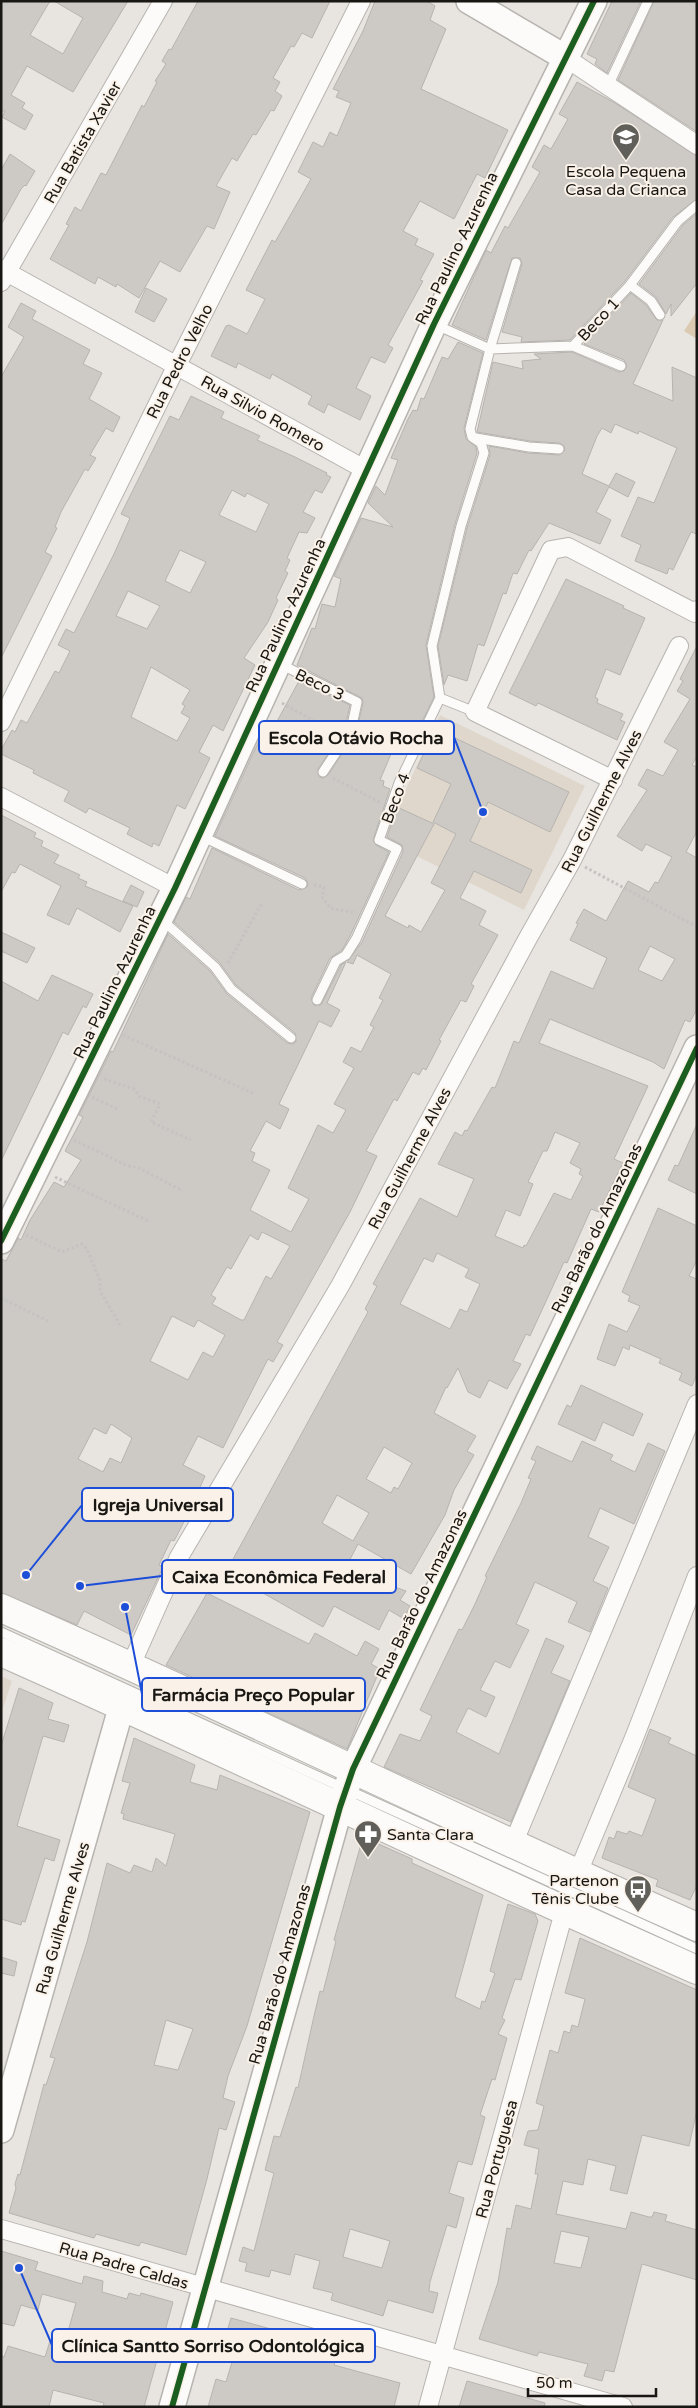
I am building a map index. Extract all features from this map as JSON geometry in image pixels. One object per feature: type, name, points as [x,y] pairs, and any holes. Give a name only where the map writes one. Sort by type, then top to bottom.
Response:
[{"type":"main road","points":[[1,1608],[131,1665],[346,1788],[567,1891],[697,1970]]},
{"type":"main road","points":[[1,1652],[122,1705],[346,1788],[514,1844],[567,1891],[697,1927]]},
{"type":"street","name":"Rua Batista Xavier","points":[[3,275],[163,1]]},
{"type":"street","name":"Rua Pedro Velho","points":[[1,722],[177,365],[361,1]]},
{"type":"street","points":[[469,1],[566,58],[697,145]]},
{"type":"street","name":"Rua Paulino Azurenha","points":[[5,1234],[176,888],[434,324],[594,1]]},
{"type":"street","name":"Rua Silvio Romero","points":[[3,275],[177,365],[366,470]]},
{"type":"street","points":[[613,780],[475,712],[551,550],[568,547],[696,612]]},
{"type":"street","name":"Rua Guilherme Alves","points":[[131,1665],[179,1558],[340,1286],[572,860],[679,646]]},
{"type":"street","points":[[1,797],[176,888]]},
{"type":"street","name":"Rua Barão do Amazonas","points":[[172,2407],[346,1788],[697,1048]]},
{"type":"street","points":[[514,1844],[697,1404]]},
{"type":"street","name":"Rua Portuguesa","points":[[428,2407],[567,1891],[634,1738],[697,1576]]},
{"type":"street","name":"Rua Guilherme Alves","points":[[1,2130],[122,1705]]},
{"type":"street","name":"Rua Padre Caldas","points":[[1,2229],[620,2406]]},
{"type":"lane","points":[[608,86],[648,1]]},
{"type":"lane","name":"Beco 1","points":[[434,324],[490,349],[573,346],[630,285],[678,220],[697,206]]},
{"type":"lane","points":[[475,712],[440,698],[432,646],[461,526],[484,453],[480,443],[472,437],[470,430],[490,349],[516,263]]},
{"type":"lane","points":[[630,285],[651,301],[660,315]]},
{"type":"lane","points":[[573,346],[621,366]]},
{"type":"lane","points":[[472,437],[529,447],[559,448]]},
{"type":"lane","name":"Beco 3","points":[[278,663],[357,702],[351,730],[323,772]]},
{"type":"lane","name":"Beco 4","points":[[318,1000],[336,961],[346,955],[356,939],[397,849],[379,840],[399,783],[440,698]]},
{"type":"lane","points":[[199,835],[302,884]]},
{"type":"lane","points":[[160,918],[220,975],[231,988],[291,1038]]},
{"type":"lane","points":[[1,1632],[697,1949]]},
{"type":"path","points":[[264,693],[314,721]]},
{"type":"path","points":[[323,772],[390,807]]},
{"type":"path","points":[[572,860],[697,927]]},
{"type":"path","points":[[302,884],[324,887],[322,897],[330,908],[348,910],[366,916]]},
{"type":"path","points":[[220,975],[262,903]]},
{"type":"path","points":[[106,1028],[255,1094]]},
{"type":"path","points":[[81,1080],[117,1109]]},
{"type":"path","points":[[81,1080],[120,1083],[134,1089],[138,1096],[160,1104],[151,1122],[191,1140]]},
{"type":"path","points":[[56,1130],[102,1154],[128,1166],[139,1168],[181,1190]]},
{"type":"path","points":[[37,1168],[150,1222]]},
{"type":"path","points":[[5,1234],[62,1252],[82,1244],[87,1249],[100,1281],[100,1291],[120,1325]]},
{"type":"path","points":[[1,1298],[50,1322]]},
{"type":"shaded area","points":[[697,311],[697,339],[684,331]]},
{"type":"shaded area","points":[[440,715],[585,786],[524,910],[383,839]]},
{"type":"shaded area","points":[[1,1676],[12,1681],[1,1714]]},
{"type":"building","points":[[1,1],[50,1],[30,35],[63,54],[83,18],[54,1],[128,1],[73,92],[27,66],[11,95],[25,103],[22,108],[33,115],[25,130],[2,117],[5,111],[1,111]]},
{"type":"building","points":[[198,1],[330,1],[312,38],[302,33],[294,47],[291,46],[273,78],[280,82],[275,91],[282,96],[274,111],[271,110],[256,135],[253,134],[237,161],[232,158],[216,186],[230,192],[214,229],[207,226],[180,272],[160,261],[139,298],[117,284],[116,287],[98,277],[95,284],[50,259],[69,225],[66,224],[75,207],[81,211],[101,173],[106,175],[142,105],[144,107],[157,82],[155,81],[166,64],[162,61],[169,49],[171,50]]},
{"type":"building","points":[[375,1],[427,1],[435,6],[430,20],[446,29],[421,89],[508,130],[485,178],[477,174],[454,219],[420,201],[403,231],[418,239],[415,245],[434,254],[420,280],[423,281],[388,345],[393,348],[385,363],[371,357],[356,388],[371,396],[360,420],[328,404],[324,413],[308,404],[312,396],[272,374],[270,379],[238,363],[236,368],[211,356],[226,326],[229,325],[247,334],[265,299],[246,290],[272,240],[275,242],[311,179],[298,172],[313,142],[323,147],[330,132],[337,136],[351,103],[336,97],[339,91],[333,89],[363,31]]},
{"type":"building","points":[[612,1],[641,1],[607,73],[595,64],[597,59],[587,54]]},
{"type":"building","points":[[654,1],[697,1],[697,132],[618,80]]},
{"type":"building","points":[[577,82],[615,103],[697,156],[697,199],[673,217],[625,281],[570,340],[521,342],[522,337],[502,332],[522,264],[520,258],[512,258],[486,340],[452,325],[486,250],[491,253],[505,226],[508,228],[540,172],[532,167],[544,145],[551,149],[568,119],[559,114]]},
{"type":"building","points":[[10,154],[35,171],[26,186],[21,189],[1,225],[1,170]]},
{"type":"building","points":[[697,213],[697,283],[671,316],[671,304],[666,314],[656,297],[639,284],[683,225]]},
{"type":"building","points":[[146,288],[167,299],[154,322],[135,312]]},
{"type":"building","points":[[631,293],[646,305],[657,320],[663,320],[633,384],[673,401],[672,367],[697,378],[697,534],[691,532],[673,570],[669,568],[667,574],[635,561],[641,545],[621,536],[638,497],[654,503],[677,448],[639,431],[638,434],[615,424],[611,433],[602,428],[582,474],[609,486],[616,473],[635,482],[628,497],[609,487],[596,512],[611,520],[600,544],[549,523],[531,551],[529,550],[517,574],[513,573],[506,594],[503,593],[484,646],[478,644],[467,681],[448,675],[444,685],[438,646],[467,528],[490,455],[489,446],[528,453],[559,455],[565,450],[564,446],[559,443],[530,441],[477,432],[493,362],[523,369],[522,361],[541,359],[534,354],[572,352],[619,372],[624,371],[627,366],[624,360],[584,344]]},
{"type":"building","points":[[21,303],[36,311],[32,319],[90,350],[83,364],[102,373],[89,399],[120,417],[113,432],[106,428],[90,455],[96,458],[88,471],[85,469],[61,512],[55,527],[57,528],[45,552],[52,556],[1,658],[1,377],[24,337],[8,327]]},
{"type":"building","points":[[458,342],[483,353],[464,428],[466,439],[476,447],[477,453],[455,524],[426,645],[434,697],[417,732],[398,737],[398,754],[391,754],[380,780],[384,781],[383,786],[390,789],[373,840],[376,845],[389,852],[350,936],[342,950],[330,958],[311,998],[314,1005],[321,1005],[341,965],[346,962],[327,1003],[340,1010],[331,1027],[319,1021],[279,1104],[289,1109],[280,1129],[266,1121],[250,1151],[255,1153],[252,1161],[270,1170],[250,1210],[291,1232],[309,1199],[288,1188],[318,1125],[333,1133],[346,1110],[334,1104],[354,1068],[343,1062],[351,1047],[361,1052],[374,1027],[370,1025],[383,1000],[379,998],[391,974],[357,955],[353,964],[347,962],[362,942],[403,852],[402,845],[387,837],[397,807],[434,824],[385,916],[408,928],[409,925],[421,932],[445,890],[431,883],[456,834],[433,822],[451,784],[417,768],[436,729],[569,792],[550,832],[488,802],[470,841],[532,870],[521,893],[474,871],[460,898],[486,911],[479,925],[498,935],[471,984],[474,986],[466,1002],[461,1000],[439,1040],[441,1041],[426,1070],[423,1068],[419,1075],[413,1072],[397,1101],[394,1099],[366,1151],[377,1156],[350,1212],[277,1342],[283,1345],[273,1362],[268,1359],[223,1448],[198,1436],[183,1465],[205,1476],[188,1514],[174,1541],[171,1540],[159,1565],[163,1567],[131,1635],[84,1611],[77,1625],[1,1593],[1,1259],[6,1261],[18,1238],[21,1240],[30,1220],[54,1182],[64,1187],[81,1160],[65,1151],[83,1117],[79,1115],[111,1051],[113,1052],[168,934],[210,971],[227,994],[287,1043],[293,1044],[296,1042],[295,1033],[236,985],[219,962],[174,922],[186,897],[190,899],[212,848],[299,890],[307,887],[308,883],[305,878],[215,836],[263,733],[269,736],[299,681],[350,705],[345,728],[318,769],[319,777],[323,778],[328,775],[356,733],[363,703],[362,698],[297,665],[312,628],[315,629],[322,604],[335,607],[341,579],[334,576],[361,518],[393,527],[368,503],[376,486],[385,495],[398,460],[391,458],[408,419],[413,410],[417,411],[421,398],[424,399],[442,357],[448,359]],"holes":[[[262,1232],[290,1246],[271,1279],[266,1276],[244,1320],[241,1320],[212,1304],[216,1298],[211,1295],[227,1267],[231,1269],[250,1235],[258,1240]],[[172,1316],[194,1327],[198,1320],[225,1335],[213,1357],[203,1352],[188,1380],[150,1361]],[[111,1424],[132,1438],[121,1463],[110,1458],[103,1472],[78,1459],[94,1428],[106,1434]]]},
{"type":"building","points":[[191,396],[224,412],[221,418],[260,436],[257,440],[327,473],[326,475],[331,477],[322,493],[315,490],[303,512],[315,518],[307,533],[299,532],[287,558],[290,560],[285,571],[288,573],[276,598],[278,600],[268,622],[244,658],[255,665],[223,731],[213,725],[199,752],[210,758],[185,809],[177,805],[159,846],[153,843],[152,847],[127,834],[130,828],[89,808],[86,813],[64,801],[69,791],[33,773],[34,770],[1,754],[1,750],[12,730],[15,732],[21,720],[27,723],[55,671],[59,673],[70,651],[58,645],[66,629],[74,633],[114,554],[130,518],[121,514],[170,416],[179,420]],"holes":[[[232,490],[245,497],[247,493],[269,504],[256,532],[219,515]],[[180,550],[206,562],[190,593],[165,581]],[[128,591],[160,606],[147,629],[116,616]],[[151,667],[190,690],[182,704],[185,706],[181,713],[190,718],[177,741],[131,717]]]},
{"type":"building","points":[[566,579],[645,618],[620,675],[606,669],[595,697],[598,699],[597,703],[623,714],[620,720],[625,722],[617,740],[538,703],[536,706],[509,693]]},
{"type":"building","points":[[697,646],[697,756],[692,765],[697,767],[697,831],[686,852],[697,858],[697,1009],[690,1022],[685,1020],[664,1069],[653,1062],[550,1019],[539,1043],[648,1086],[614,1159],[623,1163],[599,1212],[591,1209],[567,1263],[564,1262],[530,1336],[526,1334],[513,1361],[521,1364],[507,1389],[489,1380],[480,1398],[468,1392],[458,1368],[446,1387],[434,1413],[476,1436],[467,1451],[474,1455],[454,1490],[445,1515],[411,1574],[358,1544],[345,1569],[406,1591],[400,1600],[410,1606],[404,1619],[389,1610],[379,1630],[334,1606],[323,1627],[226,1572],[368,1312],[365,1309],[377,1286],[373,1284],[420,1198],[457,1217],[474,1179],[438,1164],[455,1132],[462,1136],[465,1130],[467,1131],[492,1087],[495,1088],[514,1041],[519,1043],[551,971],[593,989],[607,958],[570,940],[578,924],[576,923],[584,909],[606,921],[628,881],[649,892],[655,882],[658,883],[672,857],[646,844],[642,851],[617,836],[647,790],[638,785],[647,769],[663,776],[678,750],[664,742],[690,699],[677,691],[683,681],[680,679]],"holes":[[[650,946],[675,959],[662,981],[638,970]],[[555,1132],[580,1143],[570,1163],[581,1169],[579,1174],[583,1176],[571,1200],[554,1193],[526,1246],[524,1245],[523,1248],[495,1236],[506,1210],[520,1216],[533,1184],[528,1182],[543,1151],[547,1151]],[[437,1253],[469,1269],[465,1277],[480,1284],[467,1312],[460,1309],[450,1329],[400,1304],[424,1258],[433,1262]],[[384,1447],[412,1463],[398,1489],[394,1487],[391,1493],[366,1479]],[[337,1495],[369,1513],[353,1541],[322,1523]]]},
{"type":"building","points":[[1,815],[36,833],[34,837],[43,841],[41,846],[59,855],[54,863],[80,875],[78,878],[87,882],[85,886],[133,906],[120,932],[77,908],[69,925],[47,915],[61,886],[20,864],[15,873],[12,872],[1,892]]},
{"type":"building","points":[[131,885],[144,892],[137,907],[123,901]]},
{"type":"building","points":[[1,932],[35,948],[27,963],[1,951]]},
{"type":"building","points":[[52,975],[93,994],[86,1008],[83,1006],[68,1035],[63,1032],[1,1161],[1,981],[38,1001]]},
{"type":"building","points":[[697,1124],[697,1194],[668,1180],[675,1165],[678,1166]]},
{"type":"building","points":[[658,1208],[697,1226],[697,1260],[689,1276],[697,1279],[697,1374],[692,1386],[679,1380],[682,1373],[659,1363],[661,1359],[630,1345],[629,1350],[623,1347],[615,1366],[597,1359],[609,1324],[627,1332],[640,1306],[628,1301],[630,1296],[622,1292]]},
{"type":"building","points":[[581,1385],[643,1414],[633,1436],[603,1422],[595,1441],[558,1424],[567,1405],[571,1407]]},
{"type":"building","points":[[582,1441],[613,1455],[610,1460],[635,1472],[648,1443],[665,1451],[634,1524],[600,1508],[588,1537],[609,1547],[593,1581],[608,1588],[590,1632],[568,1622],[577,1602],[535,1582],[516,1624],[529,1630],[510,1668],[495,1661],[480,1690],[495,1697],[486,1717],[468,1708],[456,1732],[499,1754],[546,1638],[564,1646],[551,1673],[570,1681],[511,1822],[384,1767],[400,1734],[420,1741],[432,1716],[420,1710],[459,1629],[462,1630],[475,1604],[487,1577],[485,1576],[521,1503],[531,1479],[528,1478],[536,1461],[531,1459],[537,1446],[572,1462]]},
{"type":"building","points":[[207,1593],[309,1644],[315,1633],[357,1656],[365,1641],[379,1649],[371,1664],[380,1669],[347,1749],[240,1700],[241,1698],[219,1687],[218,1689],[166,1665]]},
{"type":"building","points":[[19,1688],[53,1703],[48,1719],[69,1725],[64,1742],[43,1736],[17,1826],[60,1840],[54,1861],[45,1858],[25,1922],[22,1921],[21,1925],[1,1919],[1,1746]]},
{"type":"building","points":[[650,1729],[671,1738],[668,1743],[697,1756],[697,1885],[690,1900],[656,1886],[658,1880],[602,1858],[609,1837],[614,1839],[617,1831],[627,1834],[629,1831],[642,1836],[656,1799],[628,1787]]},
{"type":"building","points":[[134,1738],[195,1765],[190,1782],[217,1790],[220,1775],[310,1812],[247,2026],[228,2076],[223,2098],[235,2102],[226,2130],[219,2128],[186,2255],[141,2242],[139,2246],[96,2234],[94,2238],[9,2213],[16,2188],[15,2184],[18,2174],[20,2175],[44,2084],[46,2085],[55,2058],[50,2057],[87,1942],[107,1863],[130,1873],[134,1865],[152,1872],[156,1858],[166,1866],[175,1834],[123,1819],[124,1814],[121,1813],[130,1783],[122,1781]],"holes":[[[166,2020],[193,2029],[178,2070],[154,2065]]]},
{"type":"building","points":[[363,1837],[412,1859],[412,1863],[483,1895],[455,1997],[480,2009],[482,2001],[485,2002],[495,1973],[490,1971],[508,1904],[535,1914],[538,1921],[521,1980],[515,1979],[502,2018],[505,2020],[498,2034],[507,2038],[495,2080],[492,2079],[480,2115],[485,2117],[472,2165],[458,2161],[449,2193],[464,2198],[456,2228],[447,2225],[430,2282],[429,2291],[438,2293],[433,2313],[388,2300],[383,2316],[331,2300],[333,2293],[313,2288],[320,2261],[295,2254],[290,2275],[271,2270],[269,2277],[245,2271],[247,2263],[239,2261],[243,2247],[254,2251],[274,2173],[265,2170],[274,2136],[280,2137],[296,2087],[298,2088],[320,1991],[323,1992],[336,1941],[334,1940]],"holes":[[[350,2229],[390,2241],[382,2268],[343,2257]]]},
{"type":"building","points":[[580,1938],[697,1990],[697,2110],[689,2146],[642,2135],[627,2194],[610,2190],[616,2166],[588,2159],[583,2185],[563,2181],[556,2214],[626,2229],[631,2212],[652,2217],[654,2212],[667,2215],[665,2221],[697,2230],[697,2280],[642,2264],[614,2372],[605,2370],[602,2381],[584,2376],[588,2364],[539,2352],[537,2356],[479,2339],[498,2282],[507,2228],[511,2229],[516,2205],[531,2209],[538,2174],[535,2174],[539,2149],[524,2145],[528,2131],[538,2130],[544,2106],[536,2103],[550,2050],[558,2053],[564,2031],[570,2033],[572,2025],[578,2027],[585,1999],[565,1993]],"holes":[[[561,2231],[589,2237],[581,2268],[554,2263]]]},
{"type":"building","points":[[1,1957],[17,1962],[14,1976],[1,1973]]},
{"type":"building","points":[[1,2251],[38,2262],[35,2270],[82,2284],[84,2276],[103,2281],[102,2292],[127,2299],[129,2293],[140,2296],[141,2293],[173,2302],[144,2407],[103,2407],[104,2403],[53,2390],[49,2407],[1,2407],[1,2356],[4,2357],[8,2346],[45,2357],[50,2341],[64,2346],[76,2303],[42,2294],[38,2310],[21,2305],[14,2326],[1,2323]]},
{"type":"building","points":[[231,2318],[271,2329],[268,2338],[317,2352],[316,2357],[335,2362],[334,2365],[400,2383],[394,2407],[208,2407],[216,2379],[226,2382],[236,2349],[223,2345]]},
{"type":"building","points":[[467,2381],[545,2403],[544,2407],[459,2407]]},
{"type":"cycle path","points":[[1,1241],[175,888],[434,324],[594,1]]},
{"type":"cycle path","points":[[172,2407],[340,1807],[353,1769],[697,1048]]},
{"type":"place","name":"Escola Pequena Casa da Crianca","points":[[626,161]]},
{"type":"place","name":"Escola Otávio Rocha","points":[[483,812]]},
{"type":"place","name":"Igreja Universal","points":[[26,1575]]},
{"type":"place","name":"Caixa Econômica Federal","points":[[80,1586]]},
{"type":"place","name":"Farmácia Preço Popular","points":[[125,1607]]},
{"type":"place","name":"Santa Clara","points":[[368,1858]]},
{"type":"place","name":"Partenon Tênis Clube","points":[[638,1913]]},
{"type":"place","name":"Clínica Santto Sorriso Odontológica","points":[[19,2268]]}]
